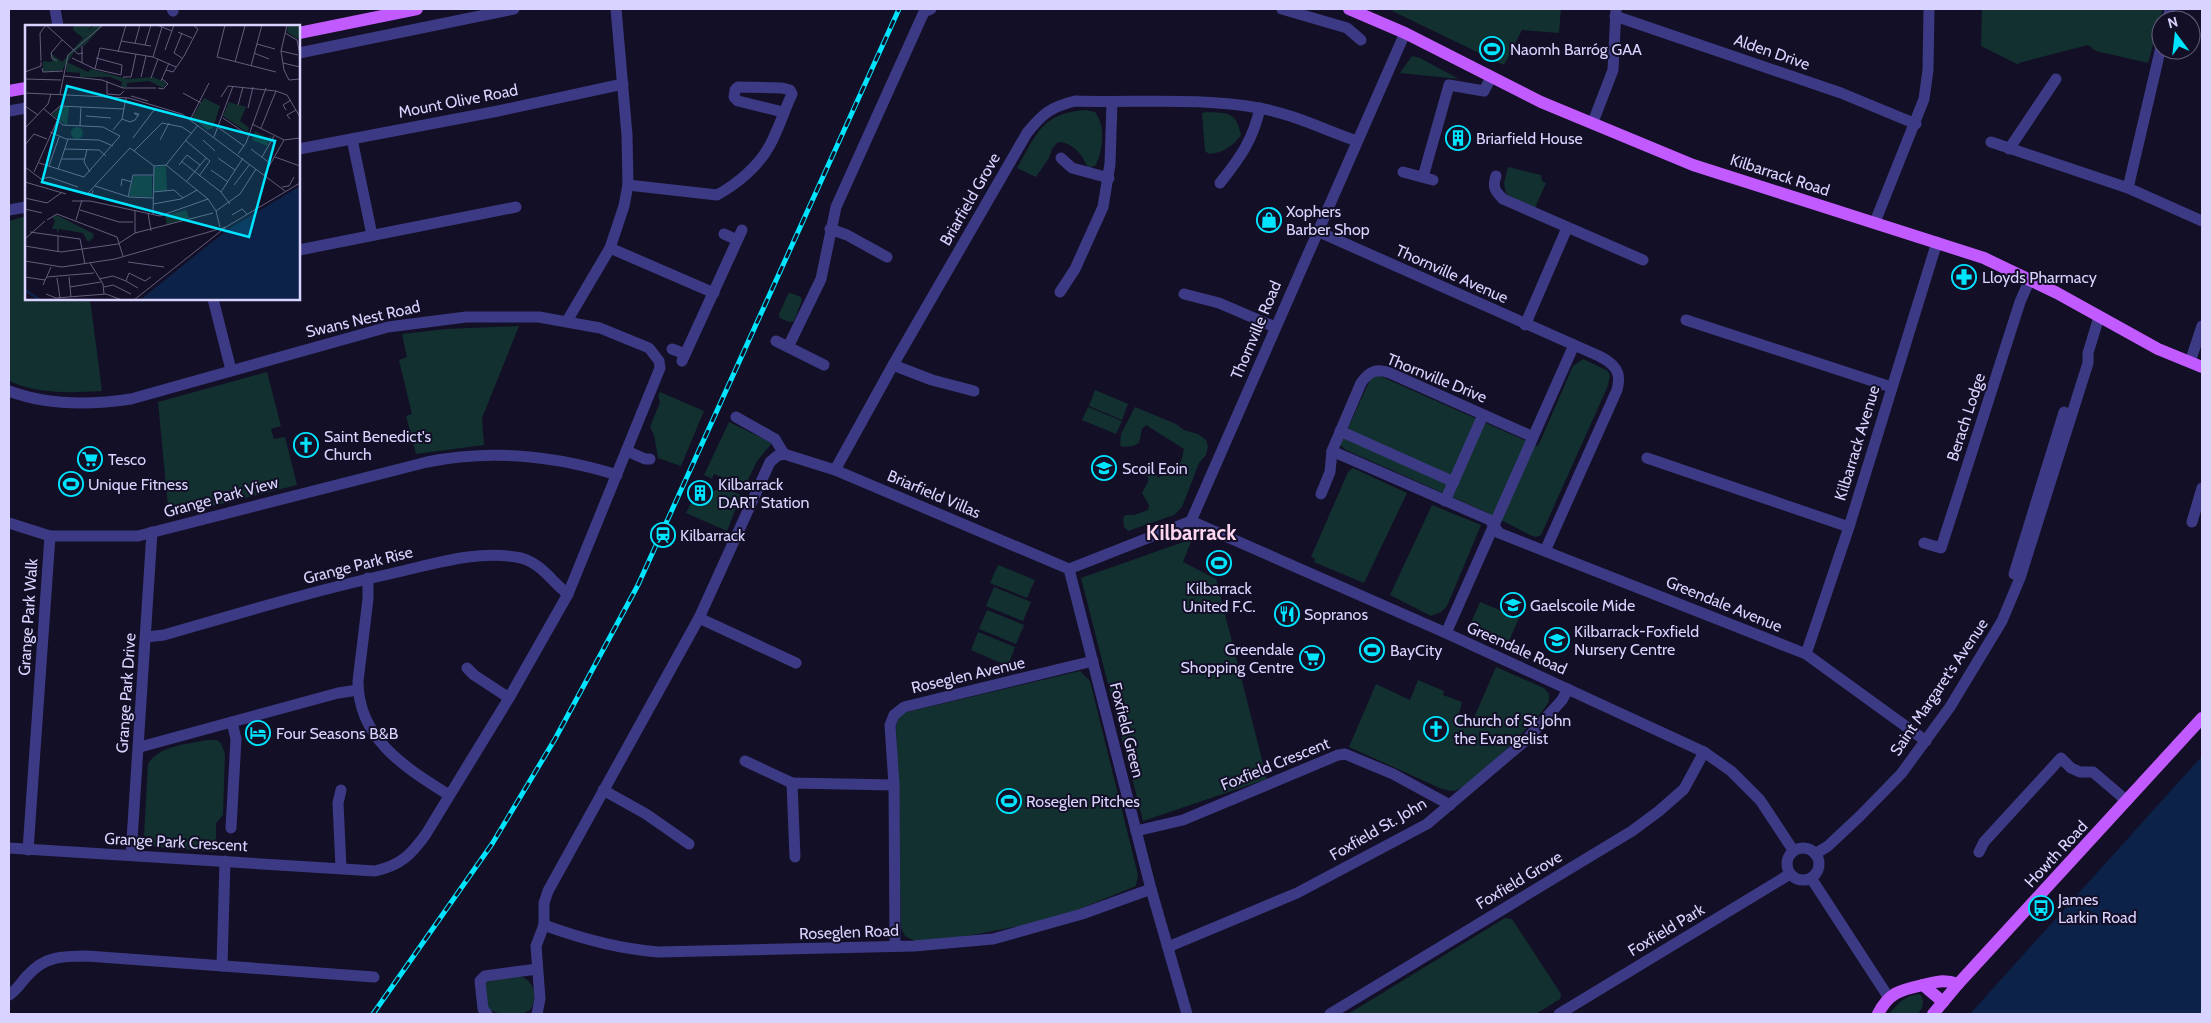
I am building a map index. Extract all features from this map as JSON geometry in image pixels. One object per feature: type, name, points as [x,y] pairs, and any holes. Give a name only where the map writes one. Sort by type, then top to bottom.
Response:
[{"type":"main road","points":[[300,33],[417,9]]},
{"type":"main road","name":"Kilbarrack Road","points":[[1349,9],[1405,33],[1542,102],[1693,165],[1984,258],[2030,279],[2158,349],[2202,367]]},
{"type":"main road","points":[[9,91],[25,88]]},
{"type":"main road","name":"Howth Road","points":[[1958,984],[2202,718]]},
{"type":"main road","points":[[1878,1014],[1889,998],[1908,988],[1944,980],[1958,984],[1933,1014]]},
{"type":"main road","points":[[1923,986],[1943,1002]]},
{"type":"street","points":[[55,9],[58,25]]},
{"type":"street","points":[[300,53],[465,14],[514,9]]},
{"type":"street","points":[[567,321],[610,248],[622,214],[628,185],[629,162],[616,9]]},
{"type":"street","points":[[788,347],[821,279],[830,228],[836,208],[924,12],[931,9]]},
{"type":"street","points":[[1282,9],[1347,28],[1361,40]]},
{"type":"street","points":[[1875,222],[1916,124],[1924,99],[1928,70],[1929,9]]},
{"type":"street","points":[[1593,122],[1613,70],[1616,13]]},
{"type":"street","name":"Alden Drive","points":[[1616,13],[1841,93],[1916,124]]},
{"type":"street","name":"Thornville Road","points":[[1191,522],[1405,33]]},
{"type":"street","points":[[2128,188],[2158,60]]},
{"type":"street","points":[[1403,172],[1428,178],[1449,85],[1484,91],[1490,77]]},
{"type":"street","points":[[2009,149],[2056,79]]},
{"type":"street","name":"Mount Olive Road","points":[[300,150],[498,111],[623,84]]},
{"type":"street","name":"Briarfield Grove","points":[[835,470],[893,365],[1027,133],[1042,115],[1059,105],[1075,101],[1204,102],[1260,108],[1357,141]]},
{"type":"street","points":[[1060,292],[1075,269],[1103,207],[1109,178],[1112,102]]},
{"type":"street","points":[[9,111],[25,108]]},
{"type":"street","points":[[1220,183],[1242,155],[1253,134],[1260,108]]},
{"type":"street","points":[[628,185],[717,196],[738,181],[762,158],[775,134],[783,112]]},
{"type":"street","points":[[352,139],[372,235]]},
{"type":"street","points":[[1991,142],[2128,188],[2202,221]]},
{"type":"street","points":[[1061,158],[1072,168],[1109,178]]},
{"type":"street","points":[[1496,176],[1493,183],[1494,191],[1503,199],[1643,260]]},
{"type":"street","points":[[9,210],[25,206]]},
{"type":"street","points":[[300,250],[516,207]]},
{"type":"street","points":[[830,228],[840,231],[887,257]]},
{"type":"street","points":[[1525,325],[1567,228]]},
{"type":"street","name":"Thornville Avenue","points":[[1317,231],[1525,325],[1610,361],[1616,368],[1620,381],[1545,551]]},
{"type":"street","points":[[672,349],[683,358],[714,293],[739,235],[724,234]]},
{"type":"street","name":"Kilbarrack Avenue","points":[[1806,654],[1849,527],[1937,242]]},
{"type":"street","points":[[610,248],[714,293]]},
{"type":"street","name":"Berach Lodge","points":[[1924,543],[1941,548],[2020,302],[2030,279]]},
{"type":"street","points":[[1184,294],[1219,303],[1275,327]]},
{"type":"street","points":[[213,300],[231,370]]},
{"type":"street","name":"Swans Nest Road","points":[[9,391],[35,399],[112,402],[131,399],[388,326],[466,316],[520,316],[567,321],[600,328],[628,338],[649,348],[659,361],[657,378],[618,475]]},
{"type":"street","name":"Saint Margaret's Avenue","points":[[1815,854],[1828,846],[1860,816],[1900,774],[1950,707],[2002,621],[2020,578],[2088,363],[2088,353],[2099,317]]},
{"type":"street","points":[[1686,320],[1891,386]]},
{"type":"street","points":[[2190,362],[2202,326]]},
{"type":"street","points":[[776,341],[824,365]]},
{"type":"street","points":[[1446,633],[1494,526],[1531,436],[1537,428],[1574,345]]},
{"type":"street","points":[[893,365],[932,380],[974,391]]},
{"type":"street","name":"Thornville Drive","points":[[1321,494],[1330,472],[1332,450],[1340,431],[1361,383],[1374,370],[1390,373],[1531,436]]},
{"type":"street","points":[[1446,501],[1483,415]]},
{"type":"street","points":[[537,1014],[540,999],[536,946],[544,925],[544,904],[548,891],[699,618],[770,462],[777,456],[784,454],[775,439],[736,417]]},
{"type":"street","points":[[1340,431],[1454,482]]},
{"type":"street","name":"Greendale Avenue","points":[[1332,450],[1490,520],[1499,533],[1806,654],[1926,741]]},
{"type":"street","points":[[627,451],[645,459],[650,459]]},
{"type":"street","name":"Briarfield Villas","points":[[784,454],[835,470],[1069,569]]},
{"type":"street","name":"Grange Park View","points":[[9,523],[50,536],[126,537],[420,463],[454,457],[517,456],[577,464],[618,475]]},
{"type":"street","points":[[1647,458],[1849,527]]},
{"type":"street","name":"Grange Park Crescent","points":[[9,848],[375,871],[392,867],[414,851],[426,834],[509,698],[568,594],[618,475]]},
{"type":"street","points":[[2192,522],[2202,488]]},
{"type":"street","points":[[1069,569],[1191,522]]},
{"type":"street","name":"Greendale Road","points":[[1191,522],[1446,633],[1704,752],[1732,771],[1760,800],[1794,850]]},
{"type":"street","name":"Grange Park Drive","points":[[131,855],[140,747],[152,532]]},
{"type":"street","name":"Grange Park Walk","points":[[28,850],[50,536]]},
{"type":"street","name":"Grange Park Rise","points":[[146,637],[164,635],[368,578],[435,563],[480,556],[504,556],[532,562],[568,594]]},
{"type":"street","name":"Foxfield Green","points":[[1069,569],[1151,889],[1186,1014]]},
{"type":"street","points":[[368,578],[368,599],[358,690],[364,712],[387,751],[399,762],[449,795]]},
{"type":"street","points":[[699,618],[796,663]]},
{"type":"street","name":"Roseglen Avenue","points":[[895,946],[894,785],[890,725],[894,715],[904,707],[1093,661]]},
{"type":"street","points":[[467,668],[474,675],[509,698]]},
{"type":"street","name":"Foxfield St. John","points":[[1168,946],[1297,893],[1427,824],[1526,740],[1562,700],[1568,689]]},
{"type":"street","points":[[140,747],[338,693],[358,690]]},
{"type":"street","points":[[231,828],[236,739],[232,722]]},
{"type":"street","name":"Foxfield Grove","points":[[1330,1014],[1632,831],[1684,789],[1704,752]]},
{"type":"street","name":"Foxfield Crescent","points":[[1136,831],[1184,820],[1338,755],[1345,754],[1393,774],[1450,805]]},
{"type":"street","points":[[1979,852],[1984,842],[2061,758],[2071,768],[2080,772],[2093,772],[2127,801]]},
{"type":"street","points":[[746,761],[792,783],[894,785]]},
{"type":"street","points":[[792,783],[795,857]]},
{"type":"street","points":[[341,790],[338,803],[341,868]]},
{"type":"street","points":[[603,790],[646,814],[689,844]]},
{"type":"street","points":[[1805,848],[1815,854],[1819,867],[1811,878],[1800,880],[1790,874],[1787,868],[1787,860],[1794,850],[1805,848]]},
{"type":"street","points":[[222,966],[226,861]]},
{"type":"street","name":"Foxfield Park","points":[[1559,1014],[1790,874]]},
{"type":"street","points":[[1811,878],[1889,998]]},
{"type":"street","name":"Roseglen Road","points":[[544,925],[593,942],[629,949],[659,952],[959,943],[993,939],[1082,914],[1151,889]]},
{"type":"street","points":[[9,995],[45,960],[58,956],[87,956],[374,977]]},
{"type":"street","points":[[486,1014],[483,1009],[480,981],[485,976],[537,969]]},
{"type":"green space","name":"Naomh Barróg GAA","points":[[1388,9],[1561,9],[1559,33],[1522,30],[1504,65]]},
{"type":"green space","points":[[1982,9],[2163,9],[2151,10],[2151,52],[2148,63],[2096,51],[2088,45],[2019,63],[2019,65],[1981,46]]},
{"type":"green space","points":[[1412,56],[1420,58],[1459,79],[1400,73]]},
{"type":"green space","points":[[1086,110],[1095,112],[1101,124],[1102,145],[1096,165],[1090,168],[1072,146],[1058,142],[1036,177],[1017,168],[1036,135],[1050,120],[1059,115]]},
{"type":"green space","points":[[1202,113],[1225,113],[1234,117],[1237,121],[1241,135],[1231,146],[1219,152],[1209,154],[1205,151]]},
{"type":"green space","points":[[1508,167],[1541,175],[1542,181],[1546,183],[1535,208],[1506,194],[1504,183]]},
{"type":"green space","points":[[25,216],[25,300],[90,300],[102,391],[67,392],[43,390],[9,381],[9,221]]},
{"type":"green space","points":[[791,293],[801,297],[802,300],[794,321],[789,322],[780,318],[779,314],[788,294]]},
{"type":"green space","points":[[519,326],[482,418],[484,445],[416,454],[406,416],[412,414],[399,360],[407,357],[402,334],[446,329]]},
{"type":"green space","points":[[1583,359],[1608,371],[1610,376],[1607,388],[1541,535],[1536,537],[1486,512],[1346,450],[1340,445],[1370,380],[1375,376],[1380,376],[1538,446],[1573,366]]},
{"type":"green space","points":[[267,372],[281,426],[271,429],[274,439],[285,437],[297,485],[169,517],[158,402]]},
{"type":"green space","points":[[1095,390],[1128,404],[1122,420],[1089,406]]},
{"type":"green space","points":[[660,392],[704,411],[681,466],[658,458],[654,435],[650,427],[660,402],[658,396]]},
{"type":"green space","points":[[1088,407],[1122,421],[1116,434],[1082,420]]},
{"type":"green space","points":[[1135,407],[1176,424],[1184,430],[1198,434],[1206,440],[1208,446],[1206,455],[1199,463],[1182,507],[1174,515],[1128,531],[1124,527],[1123,519],[1125,515],[1134,515],[1148,510],[1149,505],[1142,493],[1148,482],[1148,477],[1135,469],[1139,465],[1149,468],[1159,478],[1169,467],[1181,462],[1184,449],[1146,425],[1142,429],[1139,443],[1133,446],[1123,447],[1120,445],[1121,434]]},
{"type":"green space","points":[[729,422],[772,443],[757,461],[745,486],[714,474],[712,479],[704,475]]},
{"type":"green space","points":[[1353,468],[1407,493],[1364,583],[1314,562],[1315,559],[1311,557],[1348,472]]},
{"type":"green space","points":[[723,488],[741,495],[727,531],[686,513],[691,503],[699,506],[704,494]]},
{"type":"green space","points":[[1432,505],[1481,525],[1447,606],[1441,612],[1431,616],[1390,595]]},
{"type":"green space","points":[[1192,539],[1183,562],[1216,579],[1267,779],[1143,821],[1081,578]]},
{"type":"green space","points":[[998,565],[1035,580],[1027,598],[990,583]]},
{"type":"green space","points":[[994,587],[1031,602],[1023,621],[986,606]]},
{"type":"green space","points":[[1480,602],[1519,618],[1509,641],[1470,625]]},
{"type":"green space","points":[[987,610],[1024,625],[1016,644],[979,629]]},
{"type":"green space","points":[[978,632],[1015,647],[1008,666],[971,650]]},
{"type":"green space","points":[[1496,667],[1544,688],[1549,694],[1548,703],[1504,751],[1477,776],[1457,790],[1442,789],[1349,747],[1376,684],[1410,700],[1418,680],[1444,691],[1443,695],[1462,702],[1459,714],[1463,715],[1460,722],[1470,727]]},
{"type":"green space","name":"Roseglen Pitches","points":[[1080,671],[1090,681],[1138,875],[1136,886],[1077,910],[1025,925],[962,937],[915,941],[905,936],[901,928],[896,726],[898,717],[903,713]]},
{"type":"green space","points":[[207,740],[217,740],[221,743],[225,754],[223,815],[216,823],[216,852],[157,847],[150,844],[145,840],[144,835],[148,764],[159,753],[166,750]]},
{"type":"green space","points":[[1505,918],[1512,919],[1561,994],[1560,999],[1536,1014],[1348,1014]]},
{"type":"green space","points":[[519,976],[528,981],[534,990],[533,1005],[530,1010],[520,1014],[502,1014],[487,1007],[486,983],[489,980]]},
{"type":"green space","points":[[1920,994],[1923,1004],[1918,1014],[1889,1014],[1903,1000]]},
{"type":"water","points":[[2202,756],[2202,1014],[1970,1014]]},
{"type":"railway","points":[[373,1014],[492,844],[555,739],[638,585],[899,9]]},
{"type":"place","name":"Naomh Barróg GAA","points":[[1492,49]]},
{"type":"place","name":"Briarfield House","points":[[1458,138]]},
{"type":"place","name":"Xophers Barber Shop","points":[[1269,220]]},
{"type":"place","name":"Lloyds Pharmacy","points":[[1964,277]]},
{"type":"place","name":"Saint Benedict's Church","points":[[306,445]]},
{"type":"place","name":"Tesco","points":[[90,459]]},
{"type":"place","name":"Scoil Eoin","points":[[1104,468]]},
{"type":"place","name":"Unique Fitness","points":[[71,484]]},
{"type":"place","name":"Kilbarrack DART Station","points":[[700,493]]},
{"type":"place","name":"Kilbarrack","points":[[663,535]]},
{"type":"place","name":"Kilbarrack United F.C.","points":[[1219,563]]},
{"type":"place","name":"Gaelscoile Mide","points":[[1513,605]]},
{"type":"place","name":"Sopranos","points":[[1287,614]]},
{"type":"place","name":"Kilbarrack-Foxfield Nursery Centre","points":[[1557,640]]},
{"type":"place","name":"BayCity","points":[[1372,650]]},
{"type":"place","name":"Greendale Shopping Centre","points":[[1312,658]]},
{"type":"place","name":"Church of St John the Evangelist","points":[[1436,729]]},
{"type":"place","name":"Four Seasons B&B","points":[[258,733]]},
{"type":"place","name":"Roseglen Pitches","points":[[1009,801]]},
{"type":"place","name":"James Larkin Road","points":[[2041,908]]},
{"type":"district","name":"Kilbarrack","points":[[1191,532]]}]
